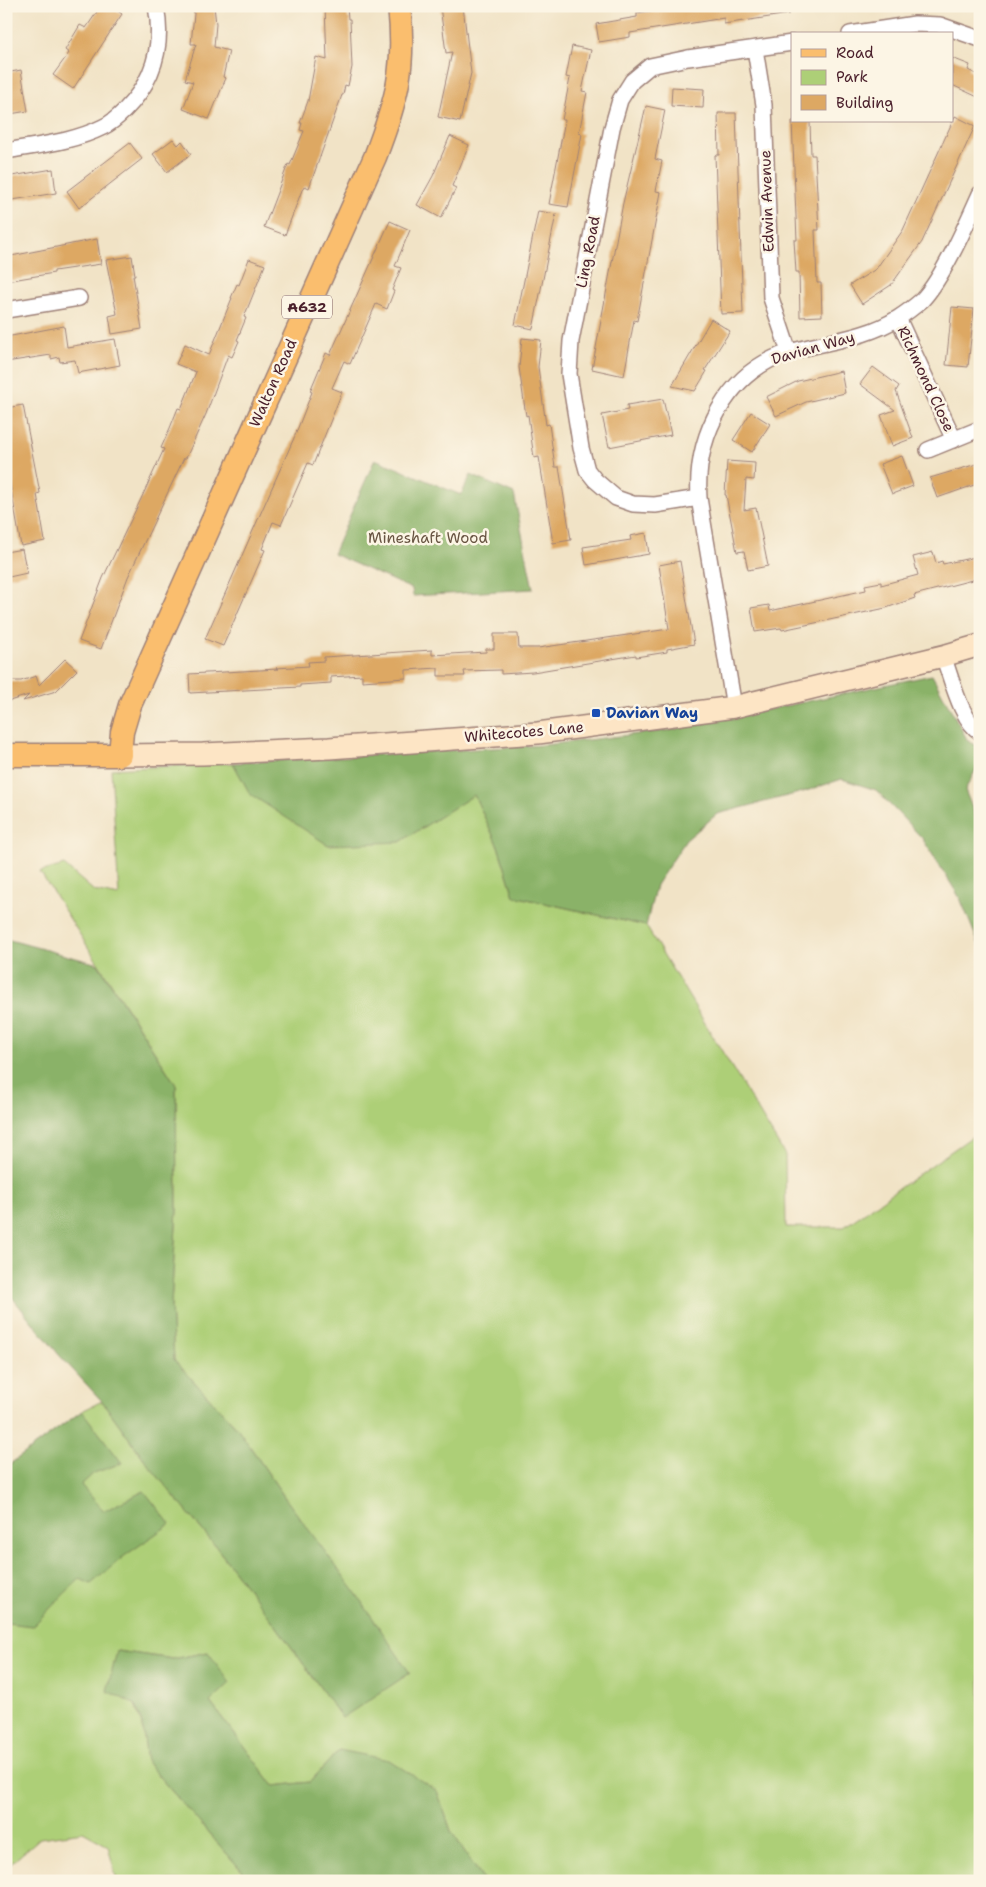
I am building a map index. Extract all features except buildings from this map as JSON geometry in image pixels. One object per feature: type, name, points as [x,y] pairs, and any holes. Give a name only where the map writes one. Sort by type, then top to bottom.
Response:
[{"type":"main road","name":"Walton Road","points":[[120,755],[122,732],[130,705],[375,157],[398,90],[402,62],[399,6]]},
{"type":"main road","points":[[6,755],[120,755]]},
{"type":"street","points":[[6,150],[76,137],[104,126],[132,103],[147,82],[157,51],[158,22],[156,6]]},
{"type":"street","points":[[863,32],[915,24],[940,25],[980,38]]},
{"type":"street","name":"Ling Road","points":[[699,498],[655,505],[633,504],[616,498],[594,480],[587,470],[580,448],[569,374],[571,341],[612,128],[620,100],[632,81],[650,66],[688,58],[791,43]]},
{"type":"street","name":"Edwin Avenue","points":[[755,49],[764,105],[771,298],[788,352]]},
{"type":"street","name":"Davian Way","points":[[734,707],[699,498],[699,463],[704,440],[713,419],[727,396],[745,377],[765,362],[788,352],[873,331],[898,318],[922,300],[941,273],[976,213],[980,194]]},
{"type":"street","points":[[6,310],[80,298]]},
{"type":"street","name":"Richmond Close","points":[[898,318],[954,440]]},
{"type":"street","name":"Richmond Close","points":[[928,450],[977,430]]},
{"type":"street","name":"Whitecotes Lane","points":[[120,755],[208,754],[329,748],[538,733],[734,707],[943,656],[980,645]]},
{"type":"street","points":[[943,656],[964,713],[974,728],[980,732]]},
{"type":"green space","name":"Mineshaft Wood","points":[[375,459],[461,495],[471,475],[514,494],[533,589],[413,596],[412,589],[333,554]]},
{"type":"green space","points":[[932,675],[968,741],[980,747],[980,762],[965,790],[980,828],[980,947],[960,898],[922,838],[876,790],[842,779],[803,792],[717,814],[686,840],[656,885],[646,926],[514,896],[498,846],[474,795],[400,842],[328,845],[250,794],[233,763],[545,745],[671,730]]},
{"type":"green space","points":[[233,763],[400,842],[474,794],[498,846],[514,896],[646,926],[785,1155],[786,1227],[844,1227],[980,1131],[980,1881],[484,1881],[451,1831],[437,1791],[339,1750],[310,1782],[274,1786],[210,1702],[208,1652],[173,1659],[117,1651],[143,1728],[147,1763],[251,1881],[117,1881],[108,1846],[83,1832],[40,1838],[6,1868],[6,1467],[82,1411],[102,1401],[150,1467],[217,1548],[277,1627],[342,1718],[285,1498],[238,1429],[174,1360],[171,1305],[177,1210],[176,1085],[40,872],[64,865],[94,891],[119,896],[111,769]]},
{"type":"green space","points":[[6,939],[98,964],[176,1085],[177,1210],[171,1305],[174,1360],[238,1429],[285,1498],[353,1589],[410,1673],[342,1718],[277,1627],[217,1548],[150,1467],[102,1401],[60,1356],[6,1290]]},
{"type":"green space","points":[[82,1411],[122,1463],[94,1473],[81,1485],[104,1511],[144,1491],[170,1524],[123,1557],[91,1584],[80,1579],[33,1626],[6,1623],[6,1467]]},
{"type":"green space","points":[[117,1651],[173,1659],[208,1652],[230,1683],[210,1702],[274,1786],[310,1782],[339,1750],[389,1760],[437,1791],[451,1831],[484,1881],[251,1881],[147,1763],[143,1728],[136,1705],[107,1691]]},
{"type":"place","name":"Davian Way","points":[[596,713]]}]
